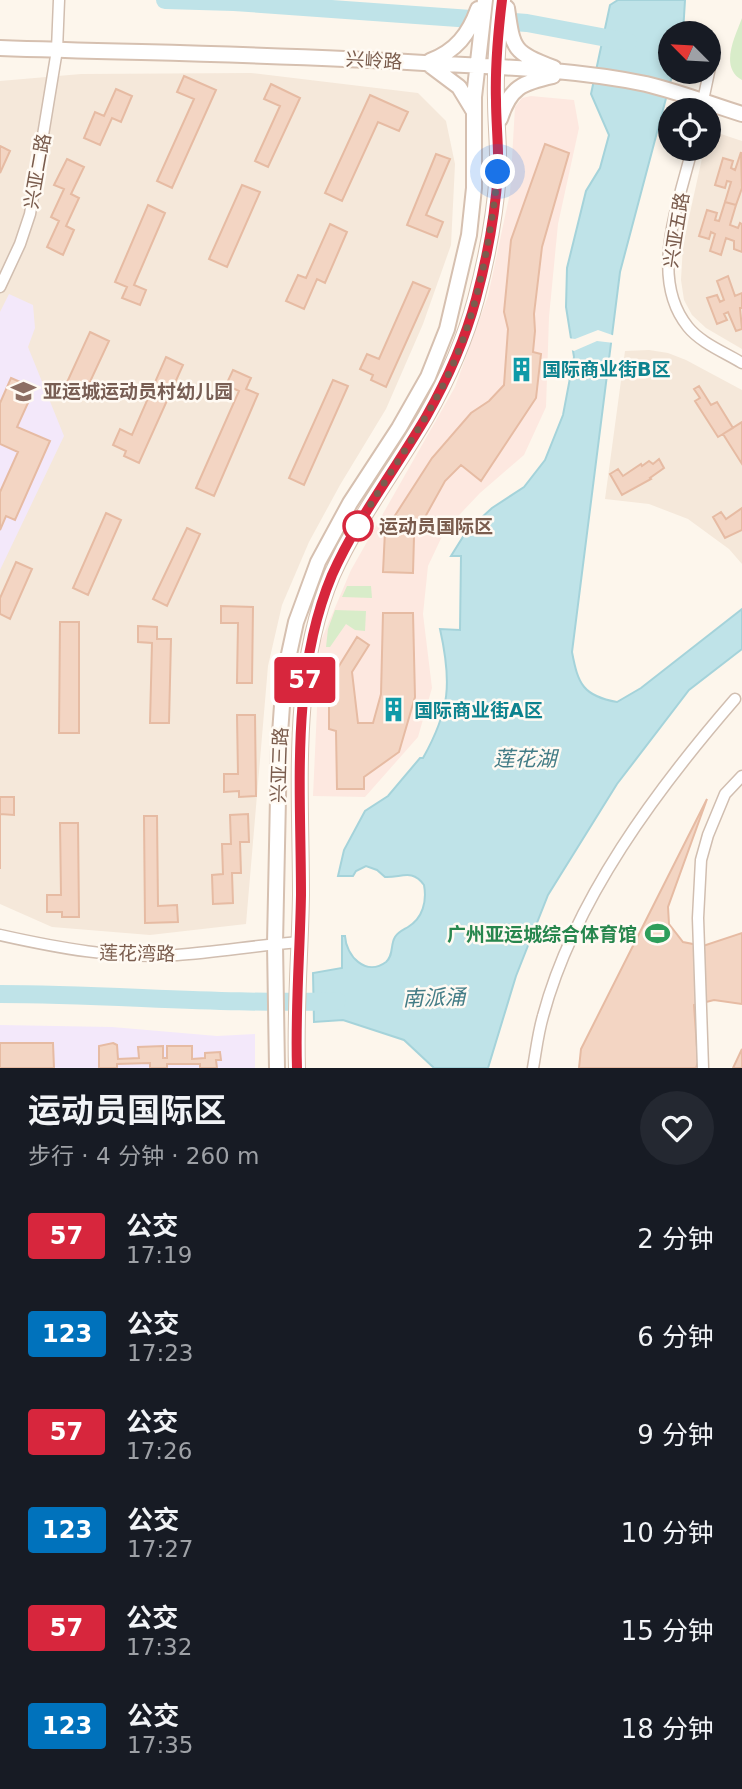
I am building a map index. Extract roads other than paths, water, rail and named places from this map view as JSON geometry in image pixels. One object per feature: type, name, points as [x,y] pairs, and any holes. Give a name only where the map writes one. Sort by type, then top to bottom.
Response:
[{"type":"street","name":"兴亚二路","points":[[0,287],[20,244],[30,214],[57,50],[59,0]]},
{"type":"street","points":[[476,116],[459,87],[426,63],[447,52],[466,36],[483,2]]},
{"type":"street","name":"兴亚三路","points":[[277,1068],[275,944],[279,748],[284,677],[307,590],[324,551],[371,468],[399,428],[428,377],[447,330],[469,235],[475,154],[474,97],[483,2]]},
{"type":"street","points":[[504,2],[515,46],[531,59],[568,73]]},
{"type":"street","name":"兴亚三路","points":[[297,1068],[295,1022],[300,942],[302,722],[307,662],[315,623],[332,575],[349,542],[427,415],[451,369],[476,299],[492,223],[498,153],[496,67],[504,2]]},
{"type":"street","name":"兴岭路","points":[[0,48],[323,57],[477,65],[625,80],[679,92],[689,98]]},
{"type":"street","points":[[498,126],[506,102],[524,83],[568,73]]},
{"type":"street","name":"兴岭路","points":[[721,110],[742,114]]},
{"type":"street","points":[[475,154],[498,153]]},
{"type":"street","name":"兴亚五路","points":[[689,161],[670,245],[668,269],[671,296],[678,313],[689,328],[703,340],[742,363]]},
{"type":"street","points":[[533,1068],[543,1016],[558,971],[594,894],[642,816],[687,754],[735,699]]},
{"type":"street","points":[[703,1068],[698,918],[701,860],[725,794],[742,775]]},
{"type":"street","name":"莲花湾路","points":[[0,935],[56,948],[117,955],[175,955],[300,942]]},
{"type":"water","name":"莲花湖","points":[[618,0],[685,0],[684,21],[658,21],[658,84],[670,84],[666,98],[658,98],[658,129],[620,272],[572,652],[584,687],[596,696],[617,702],[641,688],[742,609],[742,649],[689,690],[617,784],[548,895],[516,976],[488,1068],[434,1068],[404,1040],[343,1020],[314,1022],[313,973],[342,968],[342,936],[345,936],[349,951],[358,962],[371,967],[386,962],[395,937],[417,919],[423,909],[424,885],[411,875],[385,877],[366,866],[356,871],[353,876],[338,876],[344,850],[365,811],[388,796],[420,758],[423,758],[439,725],[447,681],[440,629],[460,630],[461,556],[451,556],[466,532],[492,508],[524,487],[545,460],[563,415],[574,357],[566,307],[567,268],[586,191],[600,168],[609,135],[591,94],[610,5]]},
{"type":"waterway","points":[[165,0],[234,2],[527,23],[628,42]]},
{"type":"waterway","name":"南派涌","points":[[0,994],[252,1002],[337,1001]]},
{"type":"place","name":"国际商业街B区","points":[[522,369]]},
{"type":"place","name":"亚运城运动员村幼儿园","points":[[23,391]]},
{"type":"place","name":"运动员国际区","points":[[358,526]]},
{"type":"place","name":"国际商业街A区","points":[[394,710]]},
{"type":"place","name":"广州亚运城综合体育馆","points":[[657,934]]}]
